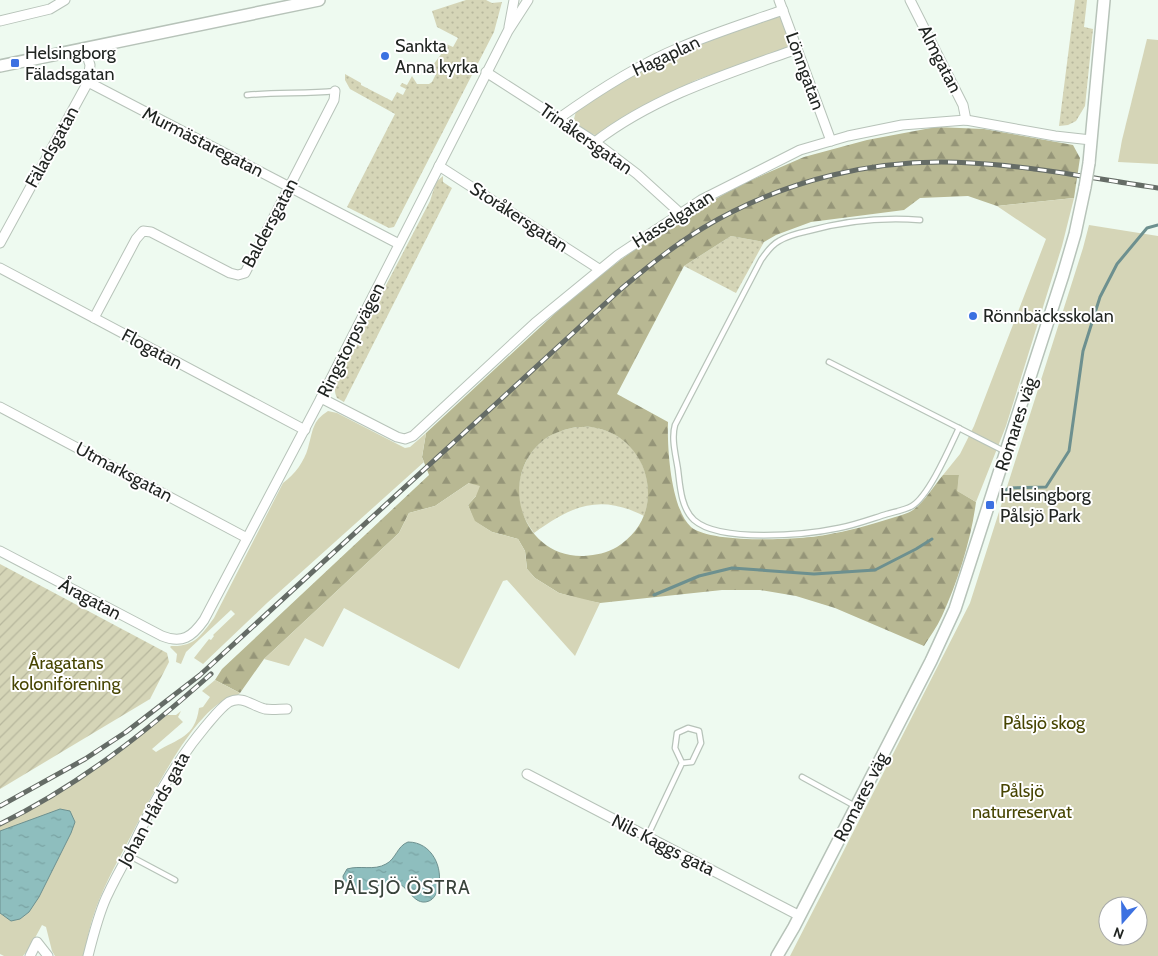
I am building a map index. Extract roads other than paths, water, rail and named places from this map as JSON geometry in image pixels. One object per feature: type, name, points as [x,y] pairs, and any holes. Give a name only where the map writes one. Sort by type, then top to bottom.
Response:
[{"type":"street","points":[[0,21],[50,9],[65,0]]},
{"type":"street","points":[[0,66],[319,0]]},
{"type":"street","name":"Ringstorpsvägen","points":[[508,31],[514,0]]},
{"type":"street","name":"Ringstorpsvägen","points":[[182,639],[191,635],[204,620],[322,398],[486,72],[508,31],[528,0]]},
{"type":"street","name":"Lönngatan","points":[[779,0],[831,142]]},
{"type":"street","name":"Almgatan","points":[[910,0],[963,105],[966,120]]},
{"type":"street","name":"Romares väg","points":[[777,956],[800,916],[955,610],[1075,234],[1086,187],[1089,163],[1104,0]]},
{"type":"street","name":"Hagaplan","points":[[558,119],[601,88],[645,63],[681,46],[783,10]]},
{"type":"street","name":"Fäladsgatan","points":[[0,243],[88,82],[90,65],[85,48]]},
{"type":"street","points":[[595,142],[617,125],[696,85],[797,49]]},
{"type":"street","name":"Trinåkersgatan","points":[[486,72],[595,142],[636,174],[680,213]]},
{"type":"street","name":"Murmästaregatan","points":[[88,82],[399,244]]},
{"type":"street","name":"Baldersgatan","points":[[94,318],[136,239],[143,231],[151,232],[230,273],[238,275],[245,273],[334,100],[336,91]]},
{"type":"street","name":"Hasselgatan","points":[[322,398],[397,437],[405,439],[413,436],[535,323],[637,241],[701,200],[800,150],[902,125],[966,120],[1056,136],[1091,140]]},
{"type":"street","name":"Storåkersgatan","points":[[439,166],[600,269]]},
{"type":"street","name":"Flogatan","points":[[0,268],[304,430]]},
{"type":"street","name":"Utmarksgatan","points":[[0,407],[247,538]]},
{"type":"street","name":"Åragatan","points":[[0,551],[162,636],[174,640],[182,639]]},
{"type":"street","name":"Johan Hårds gata","points":[[88,956],[106,898],[180,759],[229,702],[249,701],[264,709],[287,709]]},
{"type":"street","name":"Nils Kaggs gata","points":[[527,774],[800,916]]},
{"type":"street","points":[[30,956],[37,942],[48,956]]},
{"type":"lane","points":[[247,95],[336,91]]},
{"type":"lane","points":[[920,220],[873,219],[825,226],[779,241],[768,251],[761,260],[674,429],[673,440],[684,506],[690,516],[698,523],[722,532],[753,534],[801,533],[856,524],[912,506],[940,466],[959,428]]},
{"type":"lane","points":[[829,362],[1007,452]]},
{"type":"lane","points":[[688,728],[699,731],[701,743],[692,762],[682,763],[675,748],[678,733],[688,728]]},
{"type":"lane","points":[[647,837],[682,763]]},
{"type":"lane","points":[[802,777],[856,806]]},
{"type":"lane","points":[[128,855],[175,880]]},
{"type":"water","points":[[60,809],[70,811],[75,822],[71,833],[39,897],[29,912],[20,919],[11,921],[0,913],[0,831]]},
{"type":"water","points":[[408,842],[424,846],[430,851],[437,865],[439,873],[438,889],[431,900],[418,901],[396,882],[390,882],[361,892],[350,890],[344,885],[343,876],[347,869],[381,866],[389,862],[401,846]]},
{"type":"waterway","points":[[1006,490],[1009,488],[1046,487],[1069,451],[1083,351],[1100,297],[1117,264],[1147,228],[1158,225]]},
{"type":"waterway","points":[[654,595],[699,576],[732,568],[814,574],[875,570],[932,539]]},
{"type":"railway","points":[[0,806],[85,759],[126,732],[200,675],[621,289],[681,242],[734,211],[765,197],[832,175],[866,168],[936,162],[971,163],[1041,170],[1158,188]]},
{"type":"railway","points":[[0,824],[57,793],[84,775],[162,717],[211,674]]},
{"type":"place","name":"Sankta Anna kyrka","points":[[385,56]]},
{"type":"place","name":"Helsingborg Fäladsgatan","points":[[15,63]]},
{"type":"place","name":"Rönnbäcksskolan","points":[[973,316]]},
{"type":"place","name":"Helsingborg Pålsjö Park","points":[[990,505]]},
{"type":"district","name":"PÅLSJÖ ÖSTRA","points":[[402,887]]},
{"type":"park label","name":"Åragatans koloniförening","points":[[66,673]]},
{"type":"park label","name":"Pålsjö skog","points":[[1044,723]]},
{"type":"park label","name":"Pålsjö naturreservat","points":[[1022,801]]}]
